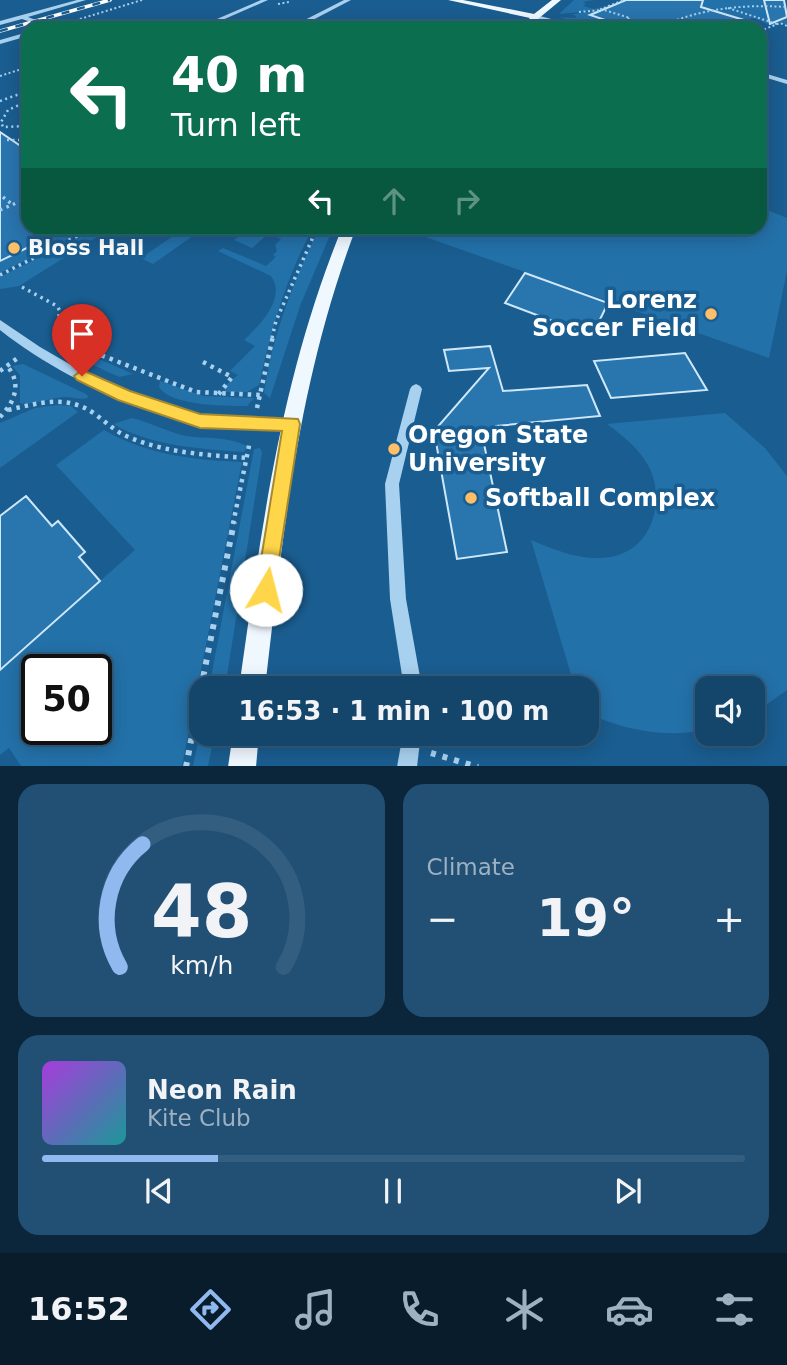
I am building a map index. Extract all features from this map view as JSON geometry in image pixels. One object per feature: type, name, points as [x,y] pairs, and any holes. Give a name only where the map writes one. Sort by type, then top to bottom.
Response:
[{"type":"main road","points":[[452,0],[536,17]]},
{"type":"main road","points":[[531,21],[557,0]]},
{"type":"main road","points":[[254,676],[292,424],[307,347],[346,235]]},
{"type":"main road","points":[[242,766],[244,746]]},
{"type":"street","points":[[0,23],[83,0]]},
{"type":"street","points":[[216,21],[265,0]]},
{"type":"street","points":[[306,21],[348,0]]},
{"type":"street","points":[[23,16],[34,21]]},
{"type":"street","points":[[536,17],[552,21]]},
{"type":"street","points":[[0,42],[21,36]]},
{"type":"street","points":[[767,77],[787,82]]},
{"type":"street","points":[[0,324],[41,355],[124,396],[200,421],[292,424]]},
{"type":"street","points":[[411,676],[398,598],[392,484],[415,389]]},
{"type":"street","points":[[407,766],[410,746]]},
{"type":"path","points":[[622,21],[631,17],[601,9],[624,0]]},
{"type":"path","points":[[74,21],[140,1]]},
{"type":"path","points":[[673,21],[703,9],[762,5],[787,7]]},
{"type":"path","points":[[727,8],[787,26]]},
{"type":"path","points":[[767,28],[777,24]]},
{"type":"path","points":[[0,76],[21,69]]},
{"type":"path","points":[[0,101],[21,94]]},
{"type":"path","points":[[17,95],[21,97]]},
{"type":"path","points":[[9,98],[20,104],[4,114],[2,128],[21,127]]},
{"type":"path","points":[[7,140],[21,139]]},
{"type":"path","points":[[3,197],[13,205]]},
{"type":"path","points":[[0,210],[21,201]]},
{"type":"path","points":[[0,275],[79,235]]},
{"type":"path","points":[[203,676],[253,423],[276,321],[314,235]]},
{"type":"path","points":[[22,287],[57,306],[60,311],[56,321],[71,333]]},
{"type":"path","points":[[62,340],[196,392],[260,395]]},
{"type":"path","points":[[203,362],[232,377],[218,395]]},
{"type":"path","points":[[0,417],[8,410],[17,386],[15,373],[7,366]]},
{"type":"path","points":[[8,410],[53,400],[71,400],[84,405],[112,429],[154,446],[248,458]]},
{"type":"path","points":[[186,766],[190,746]]},
{"type":"shaded area","points":[[574,0],[594,0],[583,2],[586,4],[583,6],[594,9],[602,7],[591,15],[602,20],[628,17],[618,21],[574,21],[558,17],[577,18],[568,15],[593,11],[559,14]]},
{"type":"shaded area","points":[[668,0],[701,4],[703,0],[763,0],[769,5],[786,7],[787,4],[787,9],[783,9],[787,16],[787,25],[779,23],[772,26],[767,21],[754,18],[742,21],[705,9],[718,8],[704,8]]},
{"type":"shaded area","name":"Lorenz Soccer Field","points":[[767,210],[787,218],[787,271],[769,358],[420,235],[767,235]]},
{"type":"shaded area","points":[[54,235],[76,235],[0,273],[0,261]]},
{"type":"shaded area","points":[[84,235],[100,235],[19,286],[0,289],[0,277]]},
{"type":"shaded area","points":[[175,235],[194,235],[153,264],[141,258]]},
{"type":"shaded area","points":[[241,235],[267,235],[252,248],[234,240]]},
{"type":"shaded area","points":[[271,235],[309,235],[280,304],[259,385],[247,392],[224,392],[226,385],[238,375],[230,371],[255,346],[244,340],[269,311],[276,293],[271,276],[218,251],[223,248],[266,266],[276,257],[273,255],[277,251],[275,245],[281,239]]},
{"type":"shaded area","points":[[316,235],[330,235],[300,306],[270,398],[264,393],[272,350],[293,288]]},
{"type":"shaded area","points":[[74,348],[133,374],[119,377],[65,352]]},
{"type":"shaded area","points":[[23,364],[89,397],[60,397],[20,403],[20,375],[12,366]]},
{"type":"shaded area","points":[[160,381],[203,396],[254,398],[247,406],[186,401],[165,393],[159,387]]},
{"type":"shaded area","points":[[71,406],[78,412],[0,468],[0,423],[35,408]]},
{"type":"shaded area","points":[[725,413],[765,448],[787,476],[787,690],[765,706],[765,676],[695,676],[695,732],[645,731],[599,718],[599,676],[571,676],[531,540],[583,557],[615,556],[628,551],[639,542],[653,520],[656,507],[654,480],[649,467],[641,454],[607,424]]},
{"type":"shaded area","points":[[132,418],[186,436],[224,439],[247,446],[244,452],[177,445],[144,437],[113,424]]},
{"type":"shaded area","points":[[104,430],[137,445],[171,455],[242,462],[200,676],[189,676],[189,731],[182,766],[21,766],[9,748],[0,755],[0,670],[135,550],[56,465]]},
{"type":"shaded area","points":[[260,448],[262,453],[227,676],[211,676],[254,449]]},
{"type":"shaded area","points":[[197,746],[212,746],[208,766],[193,766]]},
{"type":"building","points":[[626,0],[703,0],[701,7],[747,21],[608,21],[590,15]]},
{"type":"building","points":[[764,0],[784,0],[787,17],[770,24]]},
{"type":"building","points":[[0,132],[21,146],[21,235],[54,235],[0,261]]},
{"type":"building","points":[[525,273],[608,303],[592,336],[505,303]]},
{"type":"building","name":"Softball Complex","points":[[490,346],[503,391],[587,385],[600,416],[496,426],[484,444],[507,552],[457,559],[434,431],[489,368],[449,371],[444,350]]},
{"type":"building","points":[[685,353],[707,390],[611,398],[594,361]]},
{"type":"building","points":[[26,496],[52,526],[58,521],[85,552],[79,557],[100,581],[0,670],[0,516]]},
{"type":"railway","points":[[35,21],[110,0]]},
{"type":"railway","points":[[0,31],[21,25]]},
{"type":"place","name":"Bloss Hall","points":[[14,248]]},
{"type":"place","name":"Lorenz Soccer Field","points":[[711,314]]},
{"type":"place","name":"Oregon State University","points":[[394,449]]},
{"type":"place","name":"Softball Complex","points":[[471,498]]},
{"type":"route","points":[[82,376],[124,396],[182,417],[200,421],[292,424],[266,590]]}]
